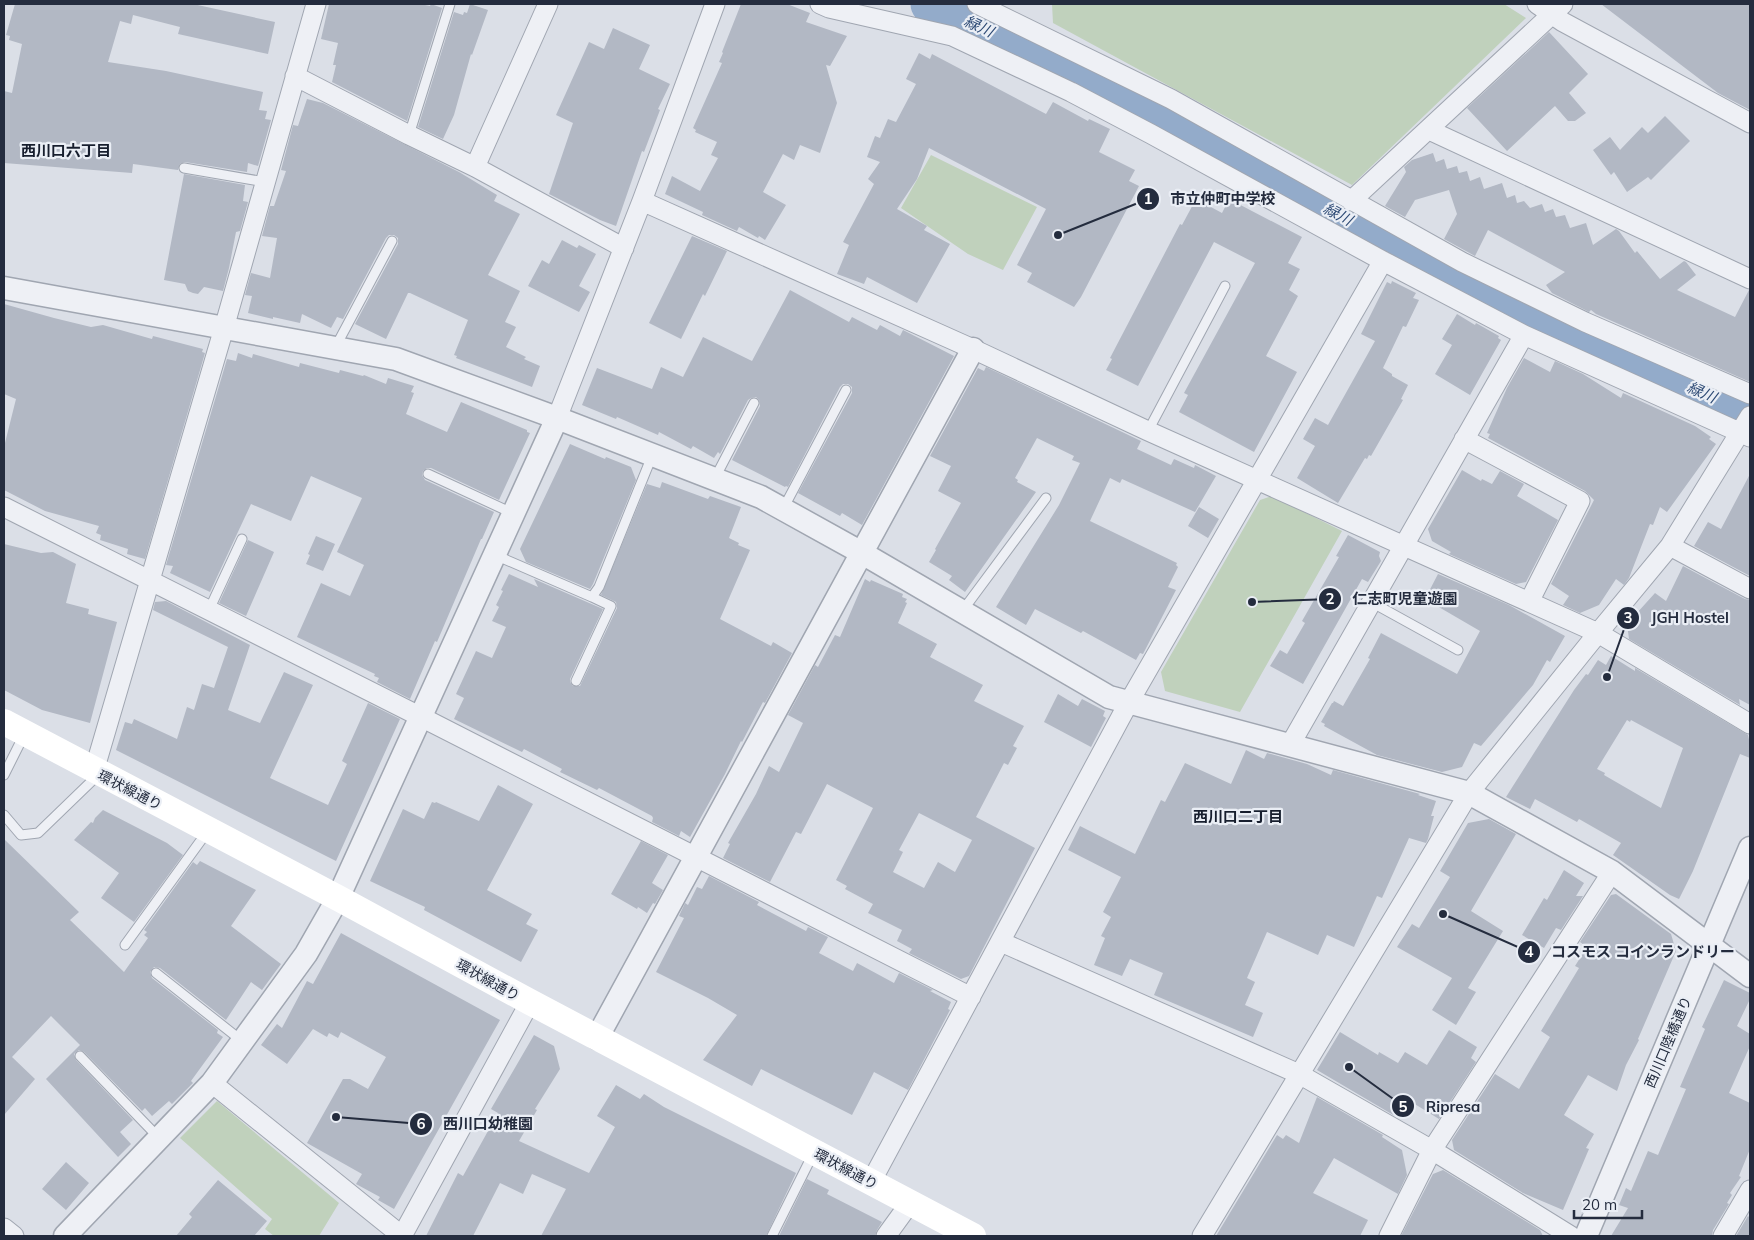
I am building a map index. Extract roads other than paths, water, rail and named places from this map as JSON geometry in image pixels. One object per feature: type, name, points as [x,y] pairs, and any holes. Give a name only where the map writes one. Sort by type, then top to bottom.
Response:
[{"type":"main road","name":"環状線通り","points":[[14,728],[973,1236]]},
{"type":"street","points":[[97,772],[316,4]]},
{"type":"street","points":[[475,167],[548,4]]},
{"type":"street","points":[[64,1236],[212,1083],[306,954],[338,898],[557,418],[642,201],[715,4]]},
{"type":"street","points":[[820,4],[830,8],[952,36],[1071,92],[1152,134],[1382,261],[1524,335],[1746,429],[1670,546],[1598,632],[1469,793],[1202,1236]]},
{"type":"street","points":[[977,4],[998,8],[1171,99],[1462,262],[1567,314],[1750,394]]},
{"type":"street","points":[[1537,4],[1558,9]]},
{"type":"street","points":[[1351,201],[1558,9]]},
{"type":"street","points":[[1558,9],[1563,22],[1750,123]]},
{"type":"street","points":[[295,76],[475,167],[624,248]]},
{"type":"street","points":[[1428,130],[1750,279]]},
{"type":"street","points":[[642,201],[973,349],[1148,432],[1598,632],[1750,724]]},
{"type":"street","points":[[871,1182],[1129,702],[1382,261]]},
{"type":"street","points":[[4,288],[396,359],[557,418],[761,497],[862,553],[1109,697],[1469,793],[1612,872],[1750,976]]},
{"type":"street","points":[[1290,745],[1524,335]]},
{"type":"street","points":[[597,1038],[973,349]]},
{"type":"street","points":[[1464,439],[1580,501],[1529,602]]},
{"type":"street","points":[[4,507],[971,997]]},
{"type":"street","points":[[1670,546],[1750,589]]},
{"type":"street","name":"西川口陸橋通り","points":[[1586,1236],[1750,848]]},
{"type":"street","points":[[1389,1236],[1432,1150],[1612,872]]},
{"type":"street","points":[[1001,942],[1299,1074],[1432,1150],[1571,1236]]},
{"type":"street","points":[[212,1083],[402,1236],[530,1002]]},
{"type":"street","points":[[1723,1236],[1750,1190]]},
{"type":"street","points":[[886,1236],[910,1203]]},
{"type":"street","points":[[4,1228],[14,1236]]},
{"type":"lane","points":[[409,135],[450,4]]},
{"type":"lane","points":[[184,168],[265,182]]},
{"type":"lane","points":[[335,348],[392,241]]},
{"type":"lane","points":[[1148,432],[1225,286]]},
{"type":"lane","points":[[783,509],[846,390]]},
{"type":"lane","points":[[715,479],[754,402]]},
{"type":"lane","points":[[592,597],[599,587],[652,455]]},
{"type":"lane","points":[[428,474],[514,513]]},
{"type":"lane","points":[[962,611],[1046,498]]},
{"type":"lane","points":[[209,610],[242,538]]},
{"type":"lane","points":[[494,555],[611,606],[576,681]]},
{"type":"lane","points":[[1371,602],[1458,650]]},
{"type":"lane","points":[[4,775],[14,728]]},
{"type":"lane","points":[[4,816],[21,835],[38,833],[97,772]]},
{"type":"lane","points":[[125,945],[208,830]]},
{"type":"lane","points":[[156,973],[243,1041]]},
{"type":"lane","points":[[80,1056],[159,1138]]},
{"type":"lane","points":[[772,1236],[814,1152]]},
{"type":"waterway","name":"緑川","points":[[931,4],[1026,47],[1507,304],[1750,414]]},
{"type":"place","name":"市立仲町中学校","points":[[1058,235]]},
{"type":"place","name":"仁志町児童遊園","points":[[1252,602]]},
{"type":"place","name":"JGH Hostel","points":[[1607,677]]},
{"type":"place","name":"コスモス コインランドリー","points":[[1443,914]]},
{"type":"place","name":"Ripresa","points":[[1349,1067]]},
{"type":"place","name":"西川口幼稚園","points":[[336,1117]]},
{"type":"district","name":"西川口六丁目","points":[[66,150]]},
{"type":"district","name":"西川口二丁目","points":[[1238,816]]}]
